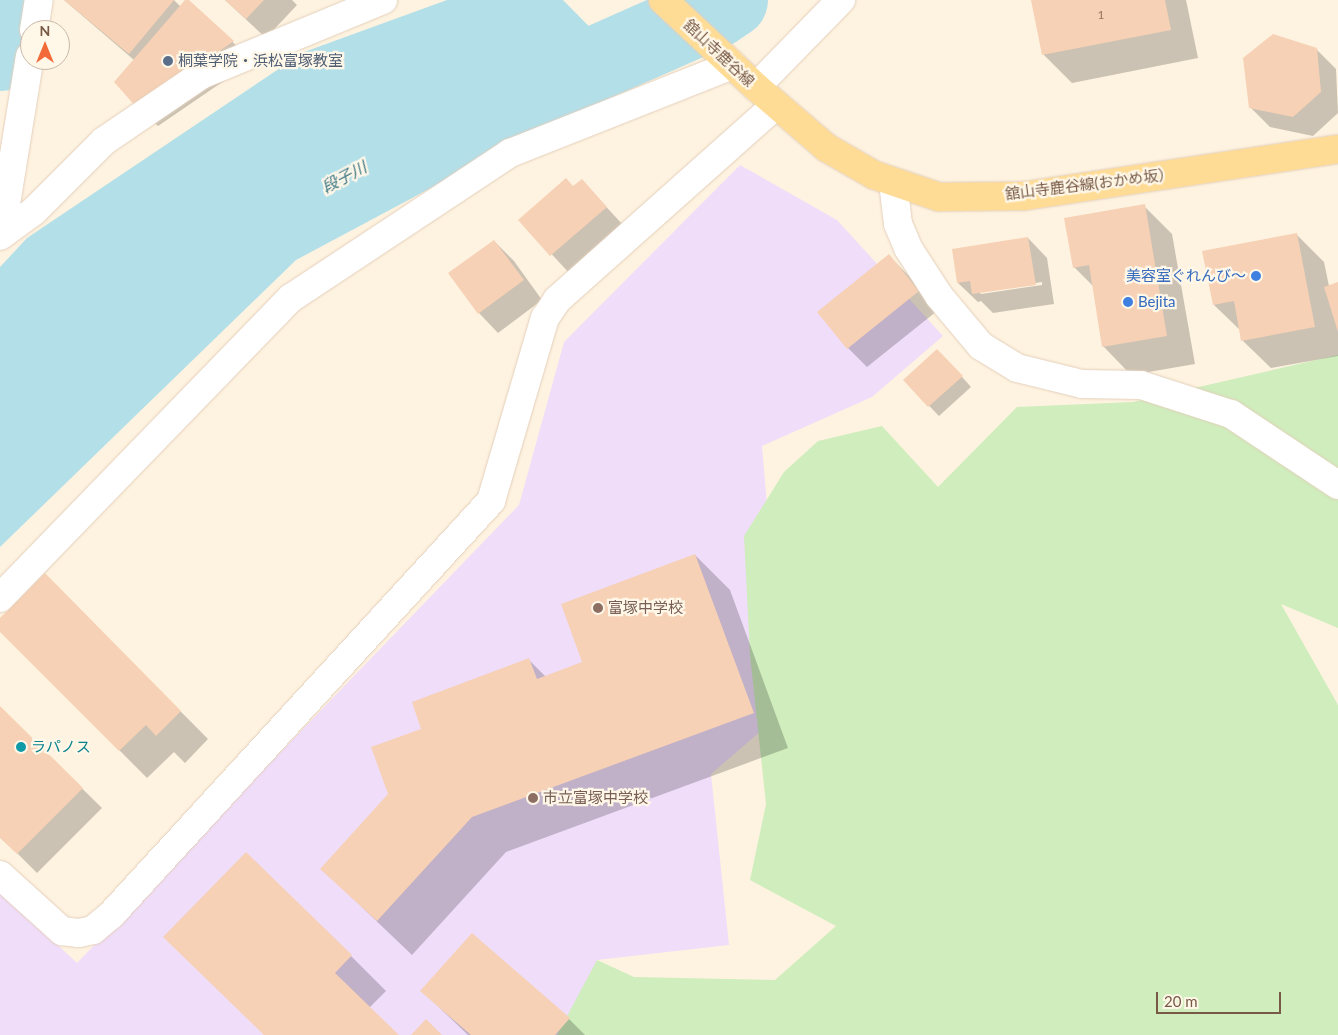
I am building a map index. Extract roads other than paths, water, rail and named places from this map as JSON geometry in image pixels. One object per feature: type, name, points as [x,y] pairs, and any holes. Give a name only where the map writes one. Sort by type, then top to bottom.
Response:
[{"type":"main road","name":"舘山寺鹿谷線","points":[[663,0],[776,105]]},
{"type":"main road","name":"舘山寺鹿谷線(おかめ坂）","points":[[776,105],[827,148],[874,175],[939,197],[1024,196],[1338,149]]},
{"type":"street","points":[[36,20],[39,0]]},
{"type":"street","points":[[0,235],[34,211],[104,141],[201,75],[383,0]]},
{"type":"street","points":[[756,87],[842,0]]},
{"type":"street","points":[[0,598],[291,298],[510,153],[732,65]]},
{"type":"street","points":[[0,235],[28,70]]},
{"type":"street","points":[[0,875],[62,931],[79,933],[93,930],[112,914],[491,501],[544,318],[557,300],[776,105]]},
{"type":"street","points":[[893,182],[898,224],[908,248],[939,296],[981,346],[1017,368],[1082,384],[1140,385],[1231,414],[1338,485]]},
{"type":"water","points":[[447,0],[563,0],[639,77],[296,260],[0,547],[0,267],[27,238],[304,52]]},
{"type":"waterway","points":[[0,53],[10,0]]},
{"type":"waterway","name":"段子川","points":[[521,96],[715,10],[730,0]]},
{"type":"place","name":"桐葉学院・浜松富塚教室","points":[[168,61]]},
{"type":"place","name":"美容室ぐれんび～","points":[[1256,276]]},
{"type":"place","name":"Bejita","points":[[1128,302]]},
{"type":"place","name":"富塚中学校","points":[[598,608]]},
{"type":"place","name":"ラパノス","points":[[21,747]]},
{"type":"place","name":"市立富塚中学校","points":[[533,798]]}]
